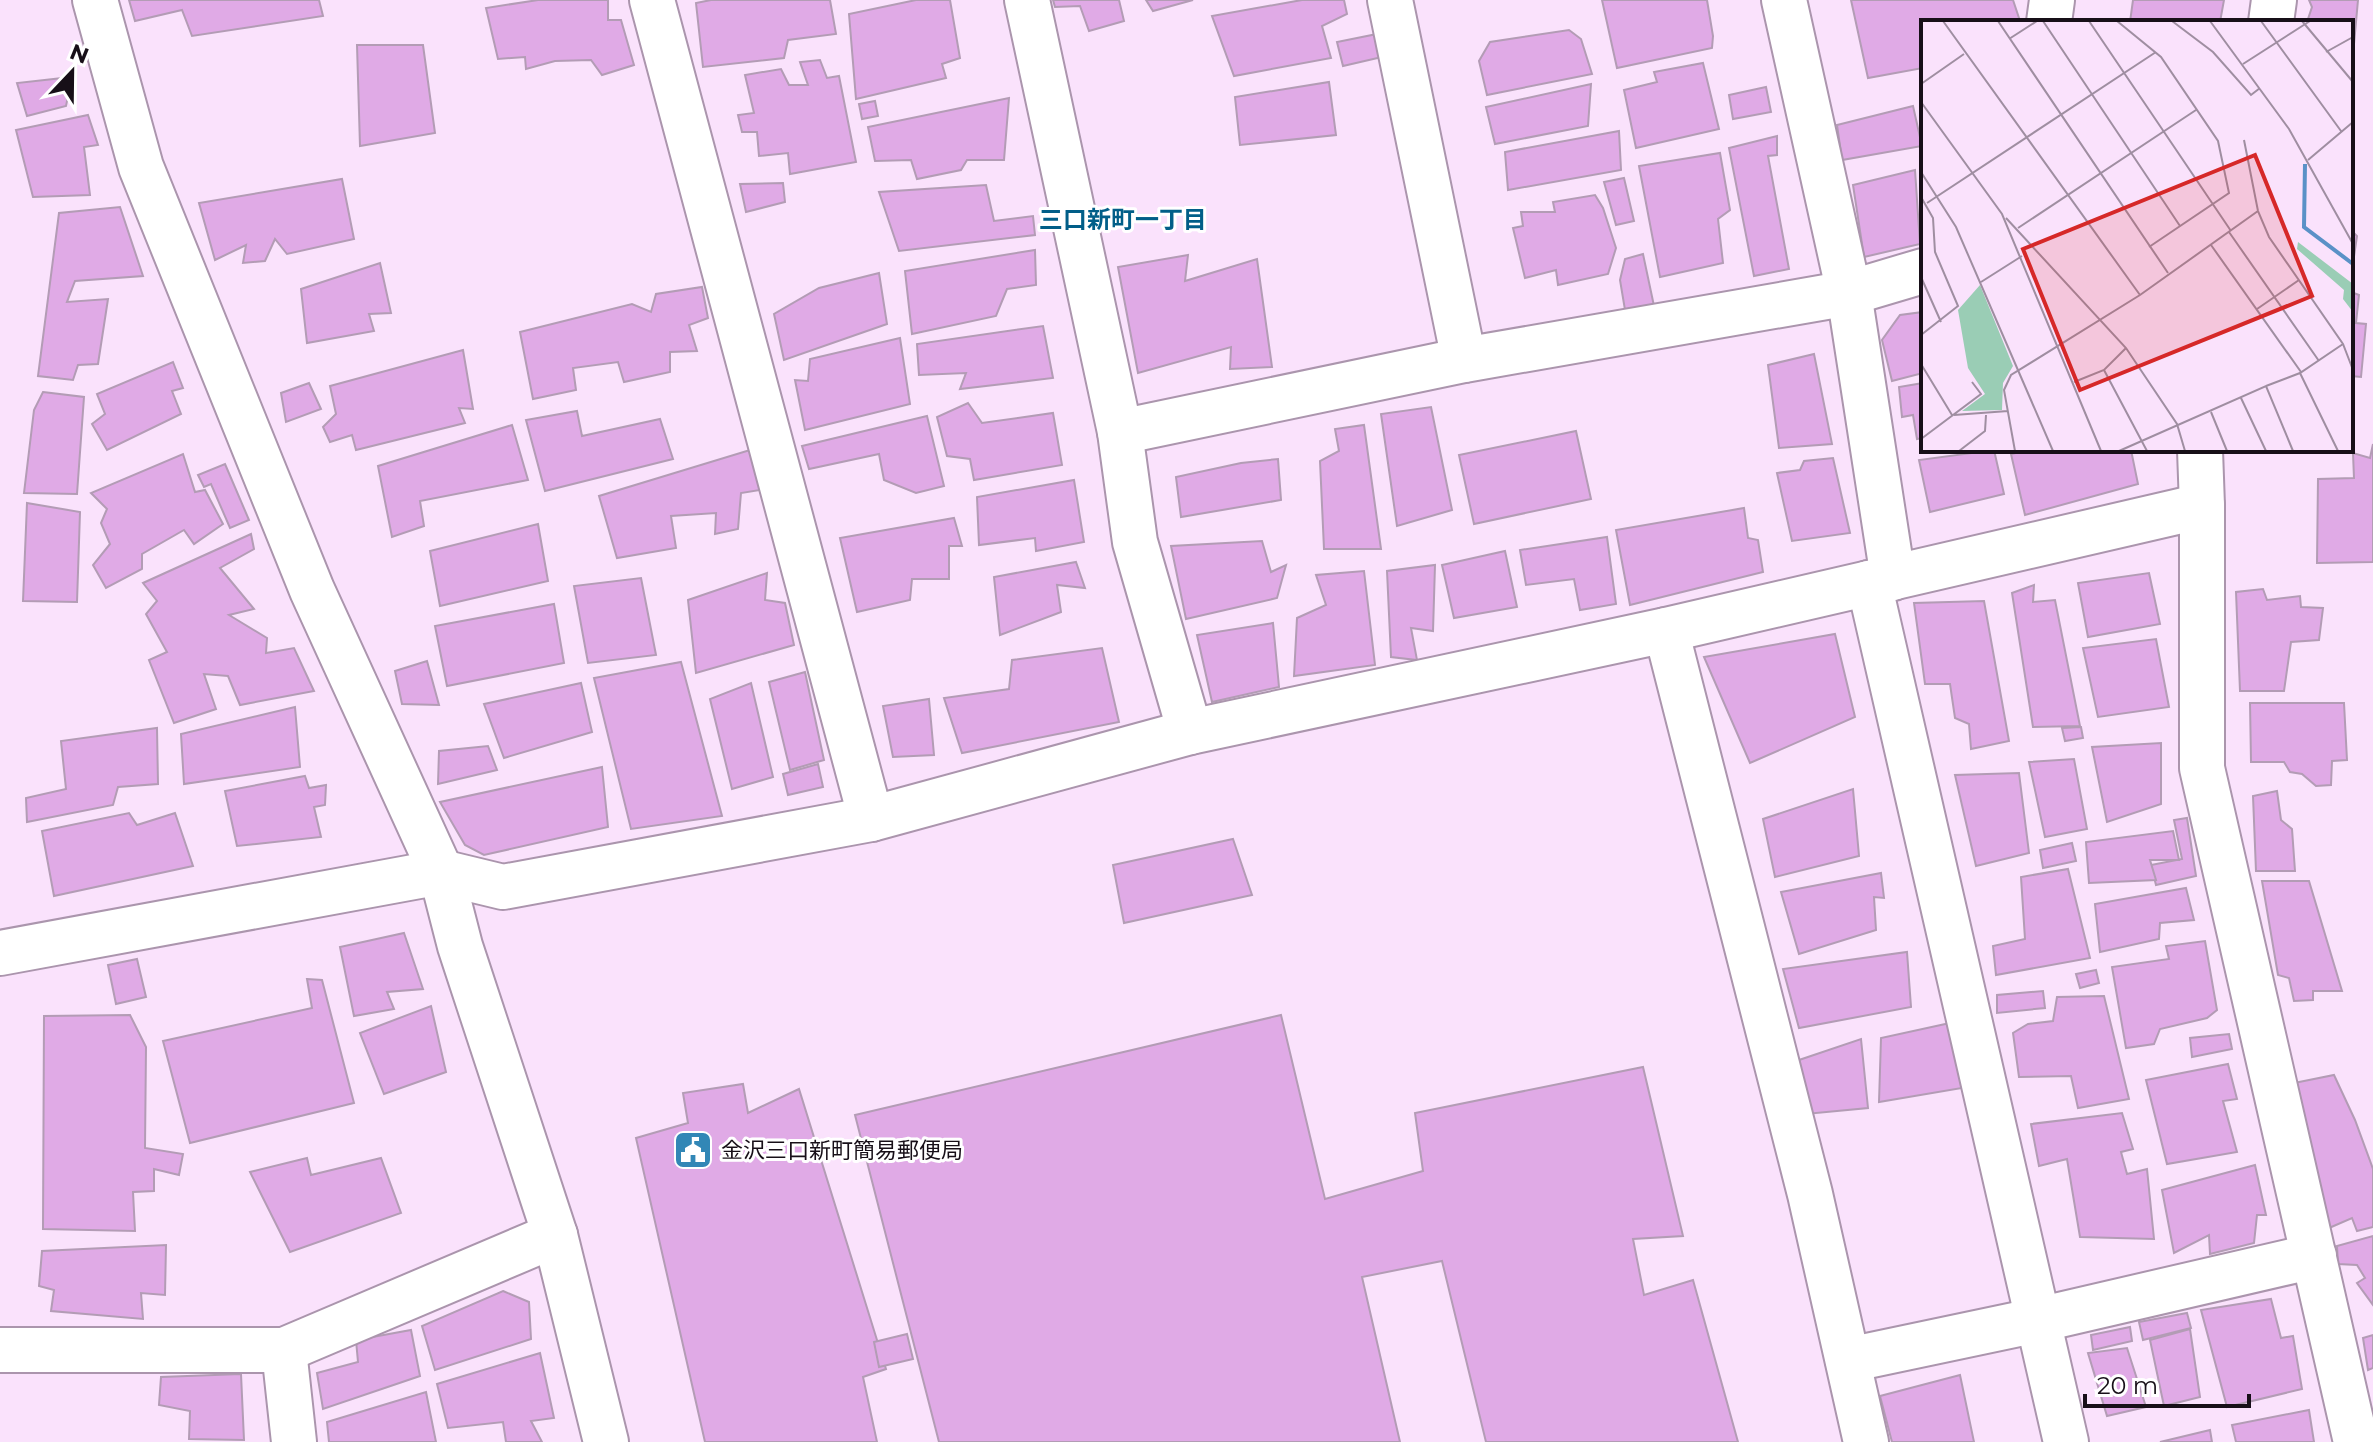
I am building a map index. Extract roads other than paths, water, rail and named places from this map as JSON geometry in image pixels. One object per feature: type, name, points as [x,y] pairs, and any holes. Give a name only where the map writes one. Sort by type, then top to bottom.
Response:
[{"type":"street","points":[[95,0],[141,167],[312,590],[441,872],[460,946],[555,1235],[606,1442]]},
{"type":"street","points":[[652,0],[871,819]]},
{"type":"street","points":[[1027,0],[1120,432],[1135,542],[1190,732]]},
{"type":"street","points":[[1390,0],[1464,360]]},
{"type":"street","points":[[1784,0],[1849,293],[1881,581],[2066,1442]]},
{"type":"street","points":[[2049,20],[2052,0]]},
{"type":"street","points":[[2271,20],[2274,0]]},
{"type":"street","points":[[1120,432],[1464,360],[1849,293],[1921,272]]},
{"type":"street","points":[[2200,452],[2202,768],[2356,1442]]},
{"type":"street","points":[[0,953],[441,872],[503,887],[871,819],[1190,732],[1666,630],[2202,506]]},
{"type":"street","points":[[1666,630],[1810,1194],[1866,1442]]},
{"type":"street","points":[[0,1350],[284,1350],[555,1235]]},
{"type":"street","points":[[1848,1360],[2314,1256]]},
{"type":"street","points":[[284,1350],[294,1442]]},
{"type":"place","name":"金沢三口新町簡易郵便局","points":[[693,1150]]},
{"type":"district","name":"三口新町一丁目","points":[[1123,219]]}]
